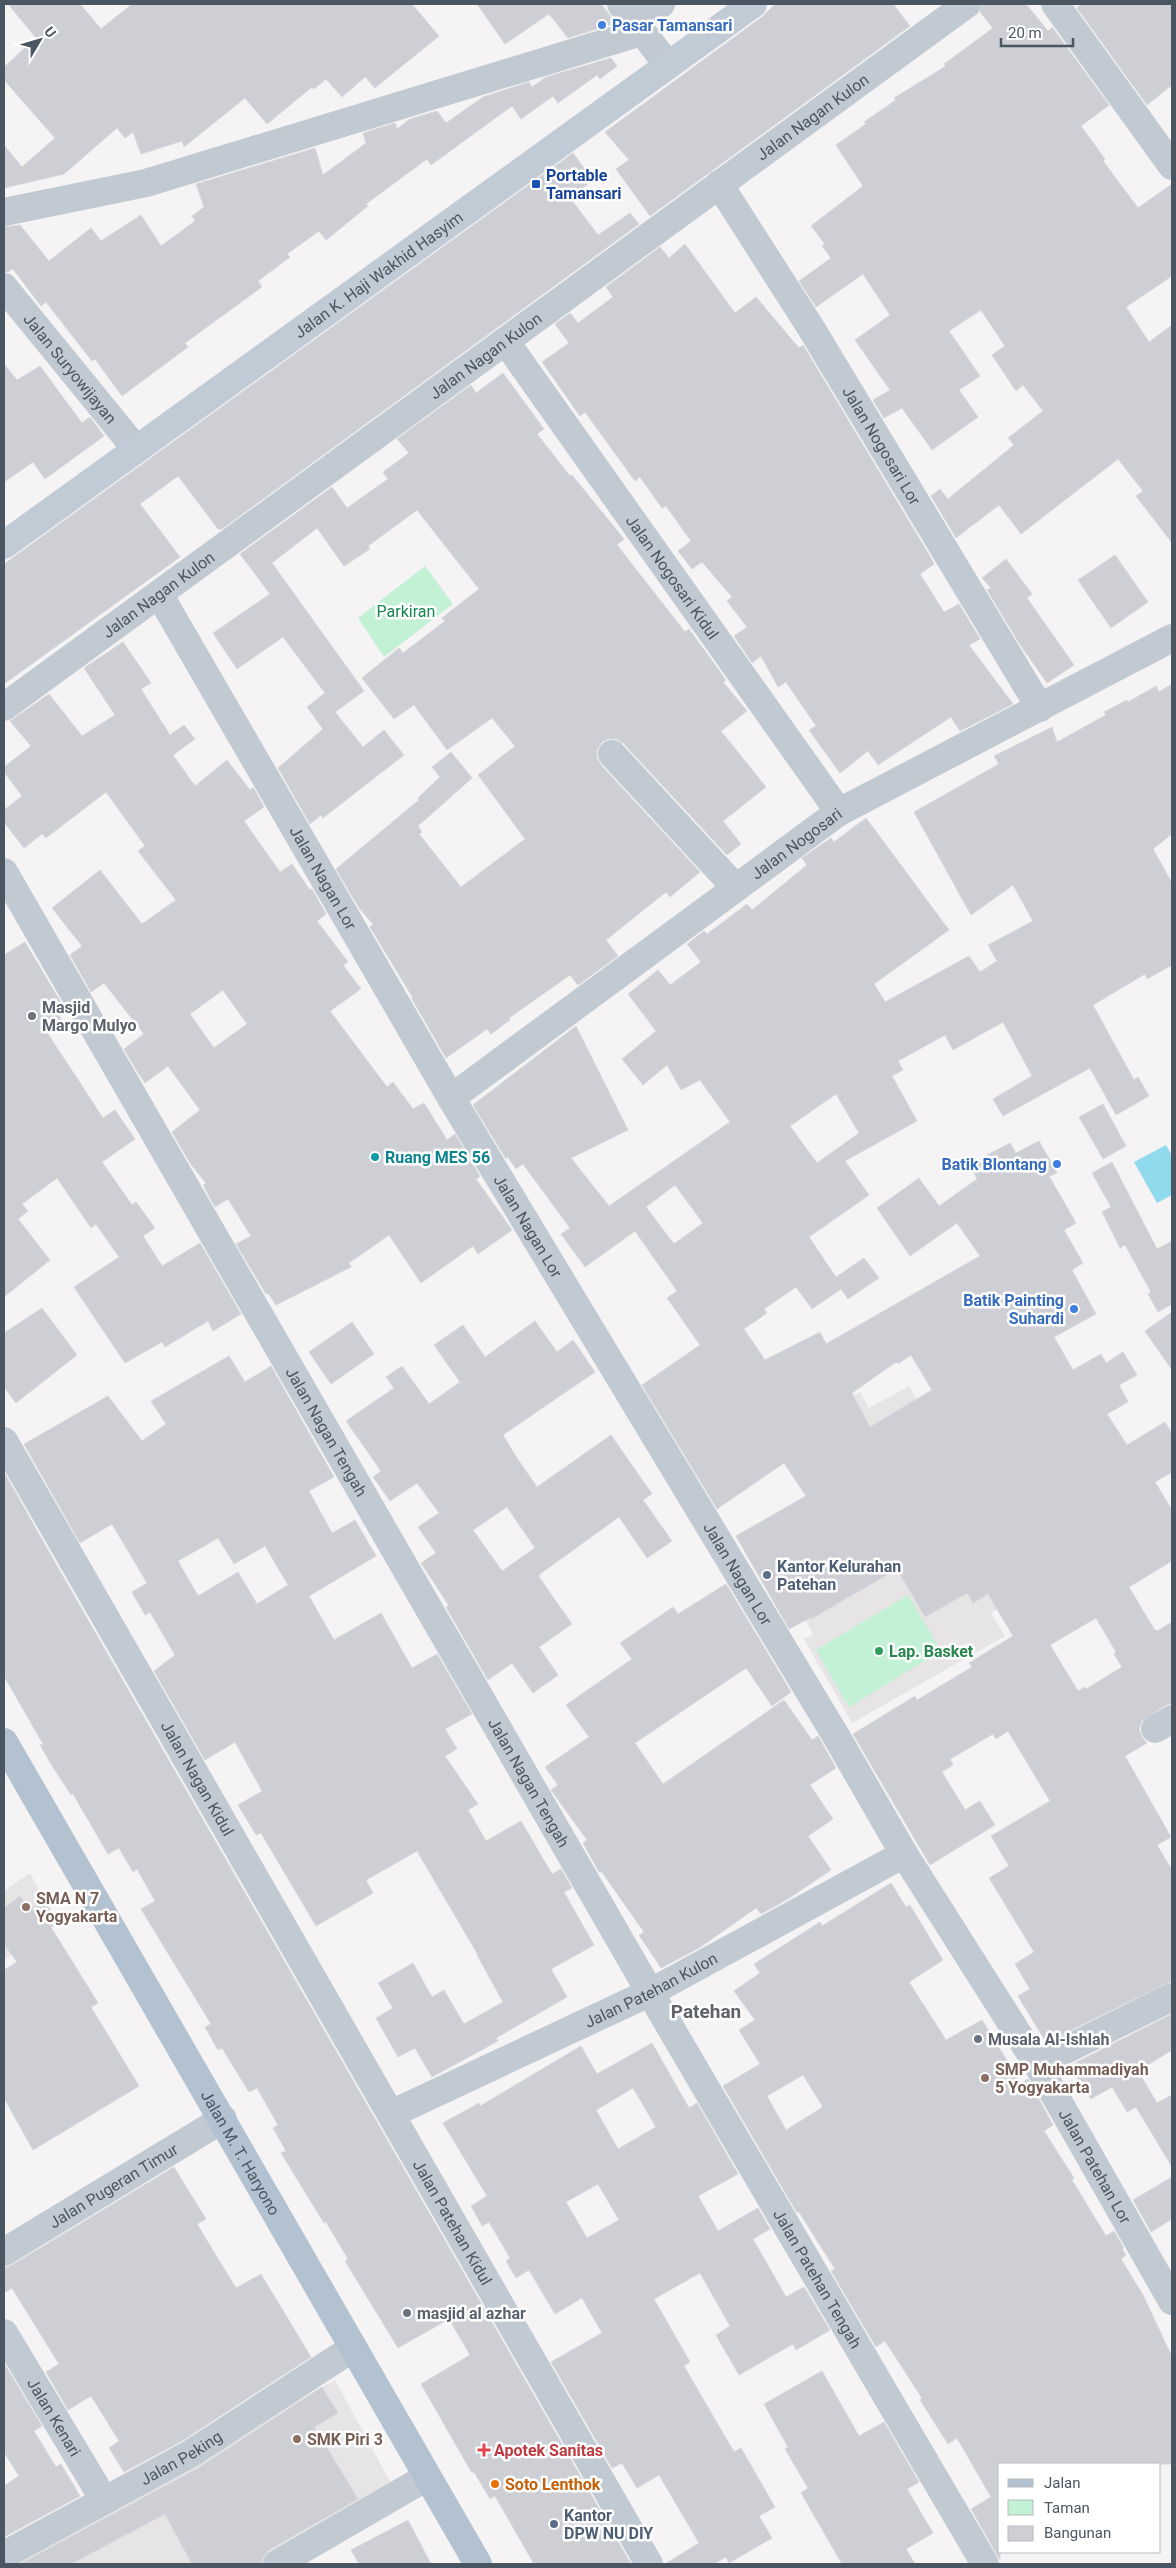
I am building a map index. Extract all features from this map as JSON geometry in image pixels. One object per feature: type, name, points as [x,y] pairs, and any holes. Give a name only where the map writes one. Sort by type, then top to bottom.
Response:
[{"type":"main road","name":"Jalan K. Haji Wakhid Hasyim","points":[[4,545],[667,64],[753,4]]},
{"type":"main road","name":"Jalan M. T. Haryono","points":[[4,1742],[478,2564]]},
{"type":"street","points":[[4,212],[146,183],[632,19],[661,4]]},
{"type":"street","name":"Jalan Nagan Kulon","points":[[4,707],[967,4]]},
{"type":"street","points":[[1056,4],[1172,166]]},
{"type":"street","points":[[632,19],[667,64]]},
{"type":"street","name":"Jalan Nogosari Lor","points":[[719,184],[811,328],[1040,708]]},
{"type":"street","name":"Jalan Suryowijayan","points":[[4,288],[136,449]]},
{"type":"street","name":"Jalan Nogosari Kidul","points":[[506,342],[839,812]]},
{"type":"street","name":"Jalan Nagan Lor","points":[[159,594],[451,1098],[831,1728],[904,1854]]},
{"type":"street","name":"Jalan Nogosari","points":[[451,1098],[839,812],[1172,638]]},
{"type":"street","points":[[612,754],[735,887]]},
{"type":"street","name":"Jalan Nagan Tengah","points":[[4,872],[651,1992]]},
{"type":"street","name":"Jalan Nagan Kidul","points":[[4,1441],[391,2114]]},
{"type":"street","name":"Jalan Patehan Kulon","points":[[391,2114],[651,1992],[904,1854]]},
{"type":"street","name":"Jalan Patehan Lor","points":[[904,1854],[1037,2064],[1172,2301]]},
{"type":"street","name":"Jalan Patehan Tengah","points":[[651,1992],[985,2564]]},
{"type":"street","points":[[1037,2064],[1172,1997]]},
{"type":"street","name":"Jalan Patehan Kidul","points":[[391,2114],[650,2564]]},
{"type":"street","name":"Jalan Pugeran Timur","points":[[4,2252],[222,2118]]},
{"type":"street","name":"Jalan Kenari","points":[[4,2333],[104,2500]]},
{"type":"street","name":"Jalan Peking","points":[[4,2555],[190,2454],[353,2348]]},
{"type":"street","points":[[276,2564],[427,2477]]},
{"type":"shaded area","points":[[909,1386],[948,1454],[1034,1588],[991,1613],[1005,1636],[852,1723],[804,1639],[813,1634],[767,1554],[860,1501],[814,1419],[860,1392],[869,1408]]},
{"type":"shaded area","name":"SMA N 7 Yogyakarta","points":[[30,1873],[56,1924],[4,1960],[4,1891]]},
{"type":"shaded area","name":"SMK Piri 3","points":[[335,2380],[399,2498],[276,2564],[4,2564],[4,2560]]},
{"type":"green space","name":"Parkiran","points":[[425,566],[453,604],[384,657],[358,618]]},
{"type":"green space","name":"Lap. Basket","points":[[908,1595],[941,1651],[849,1707],[816,1650]]},
{"type":"water","points":[[1166,1145],[1172,1156],[1172,1195],[1157,1203],[1134,1162]]},
{"type":"building","points":[[8,4],[80,4],[101,29],[132,4],[412,4],[439,36],[375,88],[365,77],[342,97],[326,79],[314,89],[312,87],[267,124],[245,98],[184,147],[182,141],[141,154],[133,132],[125,138],[117,128],[64,174],[4,188],[4,145],[22,167],[55,138],[4,80],[4,67],[36,38]]},
{"type":"building","points":[[477,4],[601,4],[616,23],[568,38],[549,14],[505,44]]},
{"type":"building","points":[[775,4],[893,4],[910,26],[650,216],[616,169],[629,160],[605,132],[762,17]]},
{"type":"building","points":[[982,4],[1026,4],[1048,31],[1052,27],[1109,105],[1081,126],[1105,159],[1103,161],[1138,208],[1172,184],[1172,276],[1126,307],[1149,342],[1172,325],[1172,543],[1136,496],[1143,491],[1118,459],[1021,534],[999,505],[956,538],[931,496],[940,489],[948,499],[1014,445],[1008,438],[1043,411],[1023,385],[1016,391],[992,355],[1005,346],[981,310],[949,331],[980,376],[959,390],[978,417],[932,450],[902,408],[884,418],[873,400],[890,390],[855,340],[890,315],[863,274],[816,307],[799,281],[831,258],[822,246],[825,244],[811,226],[863,186],[836,145],[866,124],[864,122],[896,100],[894,98],[946,66],[944,64],[993,28],[980,12]]},
{"type":"building","points":[[1082,4],[1172,4],[1172,85],[1147,105],[1077,8]]},
{"type":"building","points":[[611,58],[617,66],[600,79],[597,75],[558,103],[553,96],[521,119],[512,106],[431,165],[427,159],[366,204],[368,206],[326,240],[319,231],[287,254],[290,257],[258,281],[262,287],[185,343],[188,347],[122,396],[95,359],[92,361],[46,302],[41,306],[13,269],[4,272],[4,227],[20,225],[49,261],[91,228],[101,241],[141,215],[161,246],[195,221],[192,216],[204,207],[196,184],[315,148],[323,175],[366,143],[363,133],[395,123],[397,129],[410,119],[437,111],[446,123],[483,97],[529,82],[532,87],[546,77]]},
{"type":"building","points":[[573,153],[593,180],[570,198],[598,235],[630,213],[639,224],[222,529],[218,529],[178,476],[140,504],[180,557],[4,684],[4,564]]},
{"type":"building","points":[[685,244],[735,313],[756,297],[799,348],[803,345],[931,558],[934,564],[920,574],[944,612],[959,604],[980,639],[969,645],[1013,704],[960,731],[951,717],[878,765],[868,751],[840,773],[809,730],[816,726],[786,682],[778,687],[761,656],[752,663],[734,636],[747,627],[727,601],[732,597],[702,562],[692,569],[678,551],[691,541],[666,506],[662,508],[640,477],[635,481],[585,412],[580,416],[542,362],[569,343],[555,324],[570,313],[578,323],[613,297],[606,287],[660,247],[669,258]]},
{"type":"building","points":[[4,364],[17,380],[40,366],[82,423],[90,417],[104,436],[45,479],[33,462],[4,482]]},
{"type":"building","points":[[503,373],[544,429],[537,434],[624,539],[617,545],[685,632],[689,629],[726,680],[723,682],[747,711],[721,731],[766,787],[723,821],[741,844],[727,855],[623,743],[616,739],[608,739],[602,742],[597,750],[597,758],[601,765],[700,872],[670,897],[666,892],[606,940],[618,956],[578,985],[570,975],[509,1018],[510,1020],[491,1034],[487,1029],[446,1058],[413,998],[370,927],[373,924],[359,908],[336,869],[419,800],[418,798],[440,777],[432,767],[451,752],[472,778],[418,826],[422,832],[419,834],[461,887],[525,839],[478,775],[515,746],[492,718],[447,750],[414,705],[394,719],[362,678],[399,648],[403,653],[445,621],[442,618],[479,589],[417,510],[368,546],[370,549],[344,566],[317,528],[272,563],[364,691],[335,712],[363,747],[384,730],[404,755],[323,818],[321,815],[310,824],[278,768],[323,729],[307,707],[325,693],[283,637],[237,669],[213,633],[270,594],[240,554],[332,487],[347,508],[388,479],[383,472],[409,453],[397,439],[471,385],[476,393]]},
{"type":"building","points":[[1115,555],[1148,602],[1111,628],[1078,580]]},
{"type":"building","points":[[1006,559],[1032,594],[1027,598],[1074,665],[1047,683],[1019,643],[987,590],[991,588],[982,578]]},
{"type":"building","points":[[123,642],[151,683],[141,689],[170,735],[184,725],[195,739],[173,755],[195,786],[227,760],[250,790],[253,787],[264,807],[244,821],[280,872],[292,864],[310,890],[312,889],[326,914],[317,921],[348,962],[343,965],[361,989],[330,1011],[387,1087],[393,1082],[413,1109],[424,1103],[447,1140],[455,1134],[480,1176],[476,1179],[512,1230],[478,1254],[473,1246],[421,1283],[389,1235],[349,1263],[351,1267],[276,1305],[268,1293],[266,1294],[236,1244],[251,1236],[228,1199],[215,1207],[203,1185],[206,1183],[190,1163],[172,1132],[200,1110],[168,1066],[145,1083],[124,1049],[144,1034],[104,983],[91,992],[70,955],[82,946],[52,908],[100,870],[142,924],[176,900],[138,851],[145,846],[106,792],[46,838],[42,834],[24,848],[4,822],[4,810],[22,796],[4,772],[4,767],[31,746],[10,721],[49,694],[82,736],[115,715],[84,668]],"holes":[[[223,990],[247,1024],[214,1048],[190,1014]]]},
{"type":"building","points":[[1172,684],[1172,834],[1153,849],[1172,883],[1172,965],[1147,979],[1145,974],[1093,1005],[1134,1080],[1138,1077],[1149,1096],[1116,1115],[1090,1068],[1003,1116],[993,1099],[1032,1076],[1003,1022],[953,1050],[945,1035],[898,1061],[903,1070],[892,1076],[917,1121],[845,1161],[869,1195],[809,1237],[836,1277],[864,1258],[879,1278],[848,1299],[841,1289],[812,1309],[796,1287],[764,1309],[767,1313],[744,1329],[765,1360],[820,1332],[826,1344],[980,1256],[957,1223],[910,1256],[877,1208],[919,1178],[939,1206],[977,1179],[970,1164],[1010,1143],[1016,1153],[1039,1141],[1057,1173],[1049,1176],[1076,1223],[1064,1230],[1083,1263],[1072,1270],[1096,1314],[1054,1337],[1073,1370],[1101,1354],[1106,1363],[1123,1352],[1137,1375],[1119,1385],[1128,1402],[1107,1414],[1127,1445],[1165,1422],[1172,1434],[1172,1472],[1155,1482],[1172,1510],[1172,1561],[1129,1587],[1154,1629],[1157,1631],[1172,1622],[1172,1703],[1164,1706],[1142,1721],[1139,1730],[1147,1743],[1125,1756],[1171,1837],[1157,1845],[1172,1870],[1172,1981],[1053,2039],[1051,2035],[1044,2039],[1018,1996],[1030,1989],[1015,1964],[1034,1952],[989,1878],[1009,1866],[991,1836],[1050,1801],[1008,1731],[996,1739],[993,1734],[950,1759],[953,1765],[942,1772],[965,1810],[980,1801],[995,1825],[930,1865],[853,1734],[915,1696],[917,1700],[972,1667],[969,1663],[1013,1636],[988,1594],[973,1603],[967,1593],[925,1617],[897,1569],[811,1619],[789,1629],[736,1536],[806,1496],[784,1463],[717,1509],[642,1385],[700,1345],[667,1298],[677,1291],[635,1231],[585,1267],[561,1234],[570,1228],[523,1164],[516,1169],[508,1157],[506,1159],[473,1105],[576,1026],[628,1130],[571,1158],[609,1206],[730,1122],[700,1080],[681,1090],[667,1065],[643,1085],[622,1059],[656,1031],[628,994],[658,970],[670,985],[701,962],[687,944],[704,931],[707,934],[747,904],[752,910],[807,865],[802,858],[831,838],[834,842],[866,818],[949,930],[874,984],[885,1002],[969,956],[980,972],[997,961],[988,945],[1033,921],[1013,885],[971,915],[914,812],[999,764],[994,756],[1052,727],[1057,742],[1106,715],[1104,712],[1127,700],[1128,702],[1156,686],[1159,692]],"holes":[[[836,1094],[859,1133],[817,1163],[790,1126]],[[675,1185],[703,1223],[674,1244],[646,1207]],[[911,1355],[932,1390],[870,1427],[852,1393],[896,1362],[898,1364]],[[1096,1618],[1116,1652],[1114,1654],[1122,1667],[1086,1689],[1085,1687],[1078,1691],[1050,1645]]]},
{"type":"building","points":[[25,942],[66,1011],[59,1016],[64,1023],[48,1034],[103,1118],[115,1110],[135,1139],[102,1162],[132,1205],[136,1202],[155,1228],[143,1236],[162,1266],[200,1243],[241,1314],[213,1331],[208,1321],[165,1347],[162,1342],[125,1363],[74,1287],[119,1257],[96,1224],[91,1228],[57,1178],[22,1204],[28,1211],[18,1219],[50,1260],[4,1297],[4,955]]},
{"type":"building","points":[[1103,1104],[1126,1146],[1103,1159],[1079,1117]]},
{"type":"building","points":[[1112,1162],[1157,1249],[1172,1241],[1172,1304],[1158,1312],[1148,1294],[1151,1292],[1125,1245],[1120,1248],[1102,1212],[1111,1207],[1092,1173]]},
{"type":"building","points":[[42,1308],[77,1355],[16,1403],[4,1387],[4,1333]]},
{"type":"building","points":[[1172,1312],[1172,1370],[1145,1331]]},
{"type":"building","points":[[535,1321],[557,1352],[573,1340],[595,1372],[503,1435],[537,1487],[611,1435],[652,1494],[643,1500],[672,1541],[647,1558],[619,1517],[540,1574],[539,1577],[572,1624],[539,1647],[558,1675],[533,1693],[512,1663],[488,1680],[446,1607],[449,1606],[421,1563],[436,1553],[418,1527],[439,1513],[417,1483],[390,1501],[373,1477],[381,1471],[346,1421],[394,1388],[386,1377],[402,1366],[429,1404],[460,1382],[434,1345],[463,1325],[485,1357]],"holes":[[[507,1507],[535,1548],[502,1571],[473,1530]]]},
{"type":"building","points":[[352,1322],[374,1354],[331,1384],[309,1352]]},
{"type":"building","points":[[229,1356],[245,1382],[271,1366],[334,1477],[309,1491],[332,1533],[355,1520],[376,1556],[309,1596],[334,1640],[381,1613],[412,1668],[437,1654],[472,1714],[445,1729],[457,1749],[445,1756],[478,1804],[468,1810],[486,1841],[521,1821],[552,1874],[561,1869],[572,1888],[564,1892],[594,1945],[551,1969],[567,1997],[496,2038],[498,2041],[432,2077],[415,2048],[398,2057],[376,2018],[393,2008],[378,1983],[413,1963],[432,1997],[444,1990],[464,2024],[503,2002],[478,1955],[417,1851],[366,1880],[373,1893],[316,1926],[261,1833],[256,1835],[238,1805],[262,1791],[235,1742],[205,1760],[154,1671],[175,1655],[150,1612],[145,1615],[132,1592],[147,1583],[112,1524],[80,1543],[24,1444],[108,1396],[142,1441],[166,1424],[151,1401]],"holes":[[[218,1538],[234,1564],[265,1546],[288,1585],[257,1604],[238,1572],[198,1596],[178,1561]]]},
{"type":"building","points":[[4,1472],[631,2564],[534,2564],[495,2496],[490,2499],[474,2472],[472,2473],[421,2384],[470,2355],[449,2319],[398,2348],[345,2261],[348,2259],[326,2222],[324,2223],[281,2153],[286,2151],[273,2128],[278,2125],[257,2088],[249,2092],[222,2048],[218,2050],[205,2027],[211,2024],[141,1909],[155,1901],[137,1869],[133,1872],[119,1848],[108,1854],[73,1794],[71,1795],[40,1745],[43,1744],[4,1676]]},
{"type":"building","points":[[726,1584],[791,1692],[772,1706],[746,1668],[635,1743],[663,1784],[784,1700],[812,1740],[818,1736],[836,1768],[810,1785],[833,1819],[808,1836],[831,1870],[788,1899],[761,1914],[756,1908],[699,1948],[661,1968],[639,1935],[644,1932],[601,1871],[599,1872],[583,1843],[587,1840],[551,1790],[558,1785],[545,1767],[589,1737],[566,1705],[632,1659],[620,1643],[673,1607],[678,1614]]},
{"type":"building","points":[[891,1883],[906,1907],[910,1905],[943,1960],[909,1982],[946,2040],[982,2020],[1021,2083],[1028,2079],[1053,2125],[1044,2131],[1074,2178],[1072,2180],[1106,2236],[1114,2231],[1124,2248],[1122,2249],[1126,2255],[1121,2259],[1143,2295],[1172,2357],[1172,2464],[998,2463],[998,2553],[1000,2553],[1000,2560],[971,2509],[991,2497],[957,2438],[948,2444],[920,2400],[922,2398],[885,2341],[876,2347],[831,2271],[835,2269],[799,2212],[797,2213],[723,2086],[760,2064],[739,2030],[755,2020],[734,1991],[760,1973],[754,1964],[820,1922],[822,1926]],"holes":[[[803,2075],[823,2107],[786,2130],[767,2096]]]},
{"type":"building","points":[[20,1896],[30,1910],[45,1901],[58,1923],[51,1927],[98,2003],[91,2007],[139,2086],[33,2150],[4,2098],[4,1970],[17,1962],[4,1944],[4,1908]]},
{"type":"building","points":[[1172,2014],[1172,2050],[1138,2071],[1157,2103],[1172,2095],[1172,2167],[1136,2107],[1127,2112],[1112,2087],[1091,2099],[1069,2066]]},
{"type":"building","points":[[652,2043],[689,2108],[697,2103],[738,2174],[698,2196],[718,2231],[758,2208],[770,2229],[753,2239],[786,2297],[804,2287],[830,2330],[796,2350],[793,2344],[739,2375],[716,2335],[730,2326],[700,2273],[654,2299],[690,2362],[684,2366],[734,2452],[741,2448],[775,2507],[759,2516],[772,2538],[729,2563],[726,2557],[714,2564],[665,2564],[699,2543],[659,2475],[637,2488],[622,2463],[612,2468],[551,2362],[602,2333],[582,2298],[555,2314],[529,2270],[516,2278],[506,2261],[510,2258],[489,2222],[482,2226],[471,2206],[487,2196],[443,2123],[479,2103],[480,2106],[581,2046],[597,2074]],"holes":[[[633,2088],[656,2127],[618,2149],[596,2110]],[[598,2184],[619,2220],[587,2238],[566,2202]]]},
{"type":"building","points":[[174,2167],[206,2219],[197,2224],[236,2288],[261,2274],[311,2357],[182,2441],[124,2472],[109,2448],[119,2441],[91,2396],[68,2410],[46,2372],[59,2364],[12,2288],[4,2293],[4,2268],[12,2265]]},
{"type":"building","points":[[1172,2177],[1172,2219],[1151,2232],[1133,2200]]},
{"type":"building","points":[[4,2363],[42,2426],[34,2431],[56,2467],[61,2464],[80,2496],[4,2537],[4,2486],[19,2476],[4,2452]]},
{"type":"building","points":[[822,2371],[859,2436],[884,2422],[919,2482],[907,2489],[933,2533],[906,2549],[915,2564],[842,2564],[801,2493],[808,2488],[785,2449],[788,2447],[764,2404]]},
{"type":"building","name":"SMK Piri 3","points":[[322,2387],[338,2413],[314,2427],[358,2499],[269,2550],[263,2557],[261,2564],[192,2564],[165,2514],[71,2564],[20,2564],[198,2468]]},
{"type":"building","points":[[408,2520],[431,2564],[359,2564],[351,2550]]},
{"type":"place","name":"Pasar Tamansari","points":[[602,25]]},
{"type":"place","name":"Portable Tamansari","points":[[536,184]]},
{"type":"place","name":"Masjid Margo Mulyo","points":[[32,1016]]},
{"type":"place","name":"Ruang MES 56","points":[[375,1157]]},
{"type":"place","name":"Batik Blontang","points":[[1057,1164]]},
{"type":"place","name":"Batik Painting Suhardi","points":[[1074,1309]]},
{"type":"place","name":"Kantor Kelurahan Patehan","points":[[767,1575]]},
{"type":"place","name":"Lap. Basket","points":[[879,1651]]},
{"type":"place","name":"SMA N 7 Yogyakarta","points":[[26,1907]]},
{"type":"place","name":"Musala Al-Ishlah","points":[[978,2039]]},
{"type":"place","name":"SMP Muhammadiyah 5 Yogyakarta","points":[[985,2078]]},
{"type":"place","name":"masjid al azhar","points":[[407,2313]]},
{"type":"place","name":"SMK Piri 3","points":[[297,2439]]},
{"type":"place","name":"Apotek Sanitas","points":[[484,2450]]},
{"type":"place","name":"Soto Lenthok","points":[[495,2484]]},
{"type":"place","name":"Kantor DPW NU DIY","points":[[554,2524]]},
{"type":"district","name":"Patehan","points":[[706,2011]]}]
